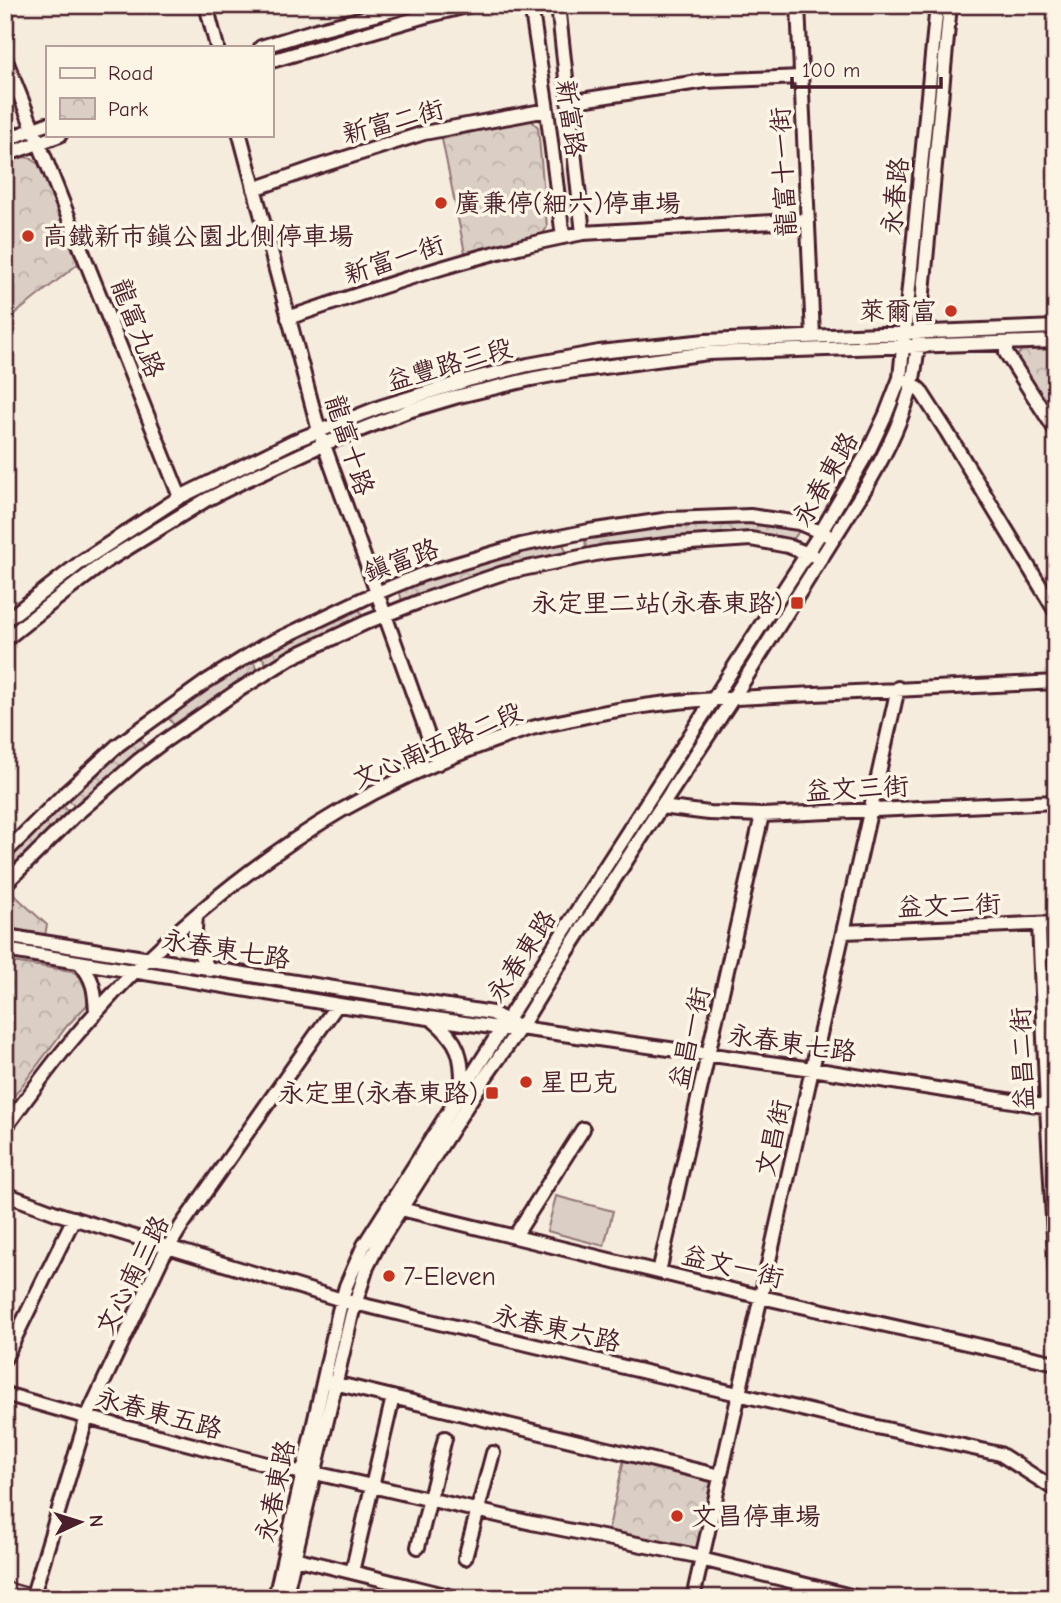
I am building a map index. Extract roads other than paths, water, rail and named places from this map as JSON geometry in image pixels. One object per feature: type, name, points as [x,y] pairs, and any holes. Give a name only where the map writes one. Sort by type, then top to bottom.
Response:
[{"type":"main road","points":[[5,1591],[31,1598]]},
{"type":"street","points":[[206,5],[217,46]]},
{"type":"street","points":[[264,46],[412,5]]},
{"type":"street","points":[[273,60],[471,5]]},
{"type":"street","name":"新富路","points":[[531,5],[564,237]]},
{"type":"street","name":"新富路","points":[[558,5],[583,233]]},
{"type":"street","name":"龍富十一街","points":[[798,5],[813,336]]},
{"type":"street","name":"永春路","points":[[906,380],[904,339],[937,5]]},
{"type":"street","name":"永春路","points":[[906,380],[918,339],[950,5]]},
{"type":"street","name":"龍富九路","points":[[5,58],[180,497]]},
{"type":"street","points":[[568,102],[705,81],[801,77]]},
{"type":"street","name":"新富二街","points":[[254,189],[424,133],[547,110]]},
{"type":"street","points":[[5,140],[46,124]]},
{"type":"street","points":[[5,155],[58,136]]},
{"type":"street","name":"龍富十路","points":[[240,136],[319,431],[438,763]]},
{"type":"street","name":"新富一街","points":[[288,318],[476,257],[583,233],[808,220]]},
{"type":"street","points":[[918,339],[1056,327]]},
{"type":"street","name":"益豐路三段","points":[[5,621],[109,542],[180,497],[257,458],[407,398],[528,365],[636,347],[813,336],[904,339]]},
{"type":"street","points":[[904,339],[1006,343],[1056,341]]},
{"type":"street","name":"益豐路三段","points":[[5,640],[60,596],[134,543],[206,500],[324,444],[408,411],[518,381],[574,371],[708,353],[904,339]]},
{"type":"street","points":[[1006,343],[1006,353],[1056,431]]},
{"type":"street","points":[[906,380],[920,390],[1056,612]]},
{"type":"street","name":"永春東路","points":[[275,1598],[309,1472],[329,1382],[342,1300],[364,1245],[821,532],[906,380]]},
{"type":"street","name":"永春東路","points":[[329,1382],[368,1267],[379,1243],[733,698],[882,460],[897,427],[906,380]]},
{"type":"street","name":"鎮富路","points":[[5,853],[118,745],[207,681],[254,652],[376,593],[423,574],[521,545],[670,519],[750,516],[799,523],[834,538]]},
{"type":"street","points":[[572,534],[578,558]]},
{"type":"street","name":"鎮富路","points":[[5,884],[77,814],[163,742],[292,657],[384,615],[503,573],[605,552],[751,539],[788,546],[821,558]]},
{"type":"street","points":[[51,585],[60,596]]},
{"type":"street","points":[[254,652],[267,673]]},
{"type":"street","name":"文心南五路二段","points":[[5,1128],[53,1063],[96,1013],[195,917],[255,868],[330,817],[438,763],[534,727],[613,710],[715,699],[1056,682]]},
{"type":"street","name":"文昌街","points":[[693,1598],[898,688]]},
{"type":"street","points":[[149,722],[163,742]]},
{"type":"street","points":[[61,798],[77,814]]},
{"type":"street","name":"益文三街","points":[[661,807],[709,813],[762,815],[1056,802]]},
{"type":"street","name":"益昌一街","points":[[659,1272],[762,815]]},
{"type":"street","points":[[195,917],[196,947],[210,970]]},
{"type":"street","name":"益文二街","points":[[844,932],[1056,923]]},
{"type":"street","name":"益昌二街","points":[[1040,924],[1051,1107],[1056,1275]]},
{"type":"street","name":"永春東七路","points":[[5,936],[492,1013],[503,1025]]},
{"type":"street","name":"永春東七路","points":[[5,950],[433,1020],[503,1025],[709,1054],[1051,1107]]},
{"type":"street","points":[[79,962],[91,980],[96,1013]]},
{"type":"street","name":"文心南三路","points":[[31,1598],[87,1417],[168,1246],[337,1005]]},
{"type":"street","points":[[433,1020],[449,1034],[458,1048],[462,1063],[461,1091]]},
{"type":"street","points":[[515,1236],[583,1129]]},
{"type":"street","name":"永春東六路","points":[[5,1194],[74,1218],[342,1300],[1000,1454],[1056,1490]]},
{"type":"street","name":"益文一街","points":[[401,1209],[761,1297],[1056,1363]]},
{"type":"street","points":[[5,1358],[74,1218]]},
{"type":"street","points":[[329,1382],[720,1476]]},
{"type":"street","name":"永春東五路","points":[[5,1394],[293,1471],[309,1472],[532,1523],[702,1558],[859,1598]]},
{"type":"street","points":[[352,1572],[393,1397]]},
{"type":"street","points":[[418,1548],[446,1438]]},
{"type":"street","points":[[465,1558],[493,1453]]},
{"type":"street","name":"永春東路","points":[[285,1598],[309,1472]]},
{"type":"street","points":[[294,1559],[457,1598]]},
{"type":"place","name":"廣兼停(細六)停車場","points":[[441,203]]},
{"type":"place","name":"高鐵新市鎮公園北側停車場","points":[[28,236]]},
{"type":"place","name":"萊爾富","points":[[951,311]]},
{"type":"place","name":"永定里二站(永春東路)","points":[[797,603]]},
{"type":"place","name":"星巴克","points":[[526,1082]]},
{"type":"place","name":"永定里(永春東路)","points":[[492,1093]]},
{"type":"place","name":"7-Eleven","points":[[389,1276]]},
{"type":"place","name":"文昌停車場","points":[[677,1516]]}]
